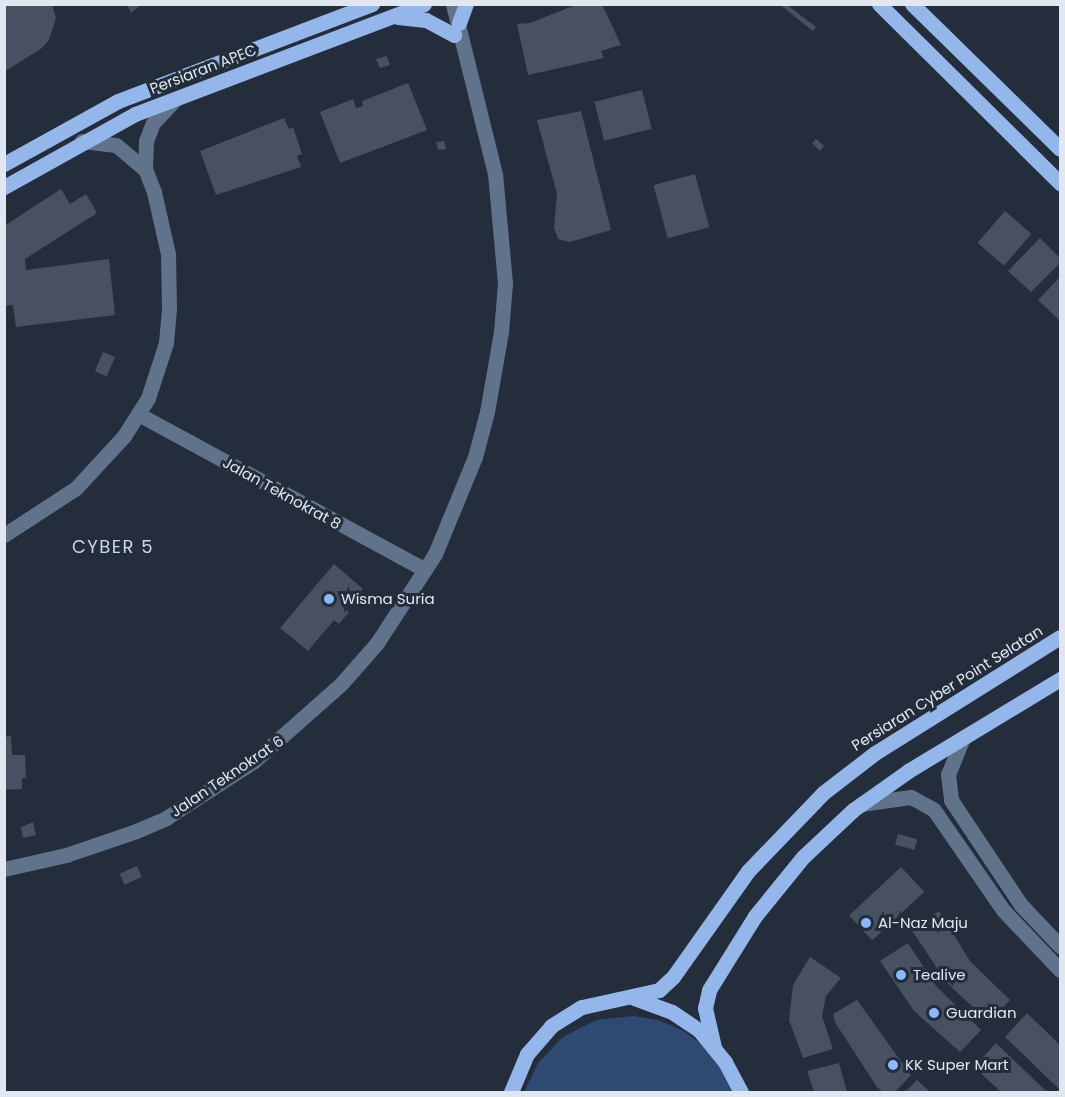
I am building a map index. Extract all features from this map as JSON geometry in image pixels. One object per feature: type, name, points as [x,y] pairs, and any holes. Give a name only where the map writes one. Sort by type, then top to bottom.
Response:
[{"type":"main road","name":"Persiaran APEC","points":[[4,164],[118,101],[372,4]]},
{"type":"main road","name":"Persiaran APEC","points":[[4,187],[81,141],[177,97],[424,4]]},
{"type":"main road","points":[[390,17],[426,20],[456,29],[466,4]]},
{"type":"main road","points":[[879,4],[1060,183]]},
{"type":"main road","points":[[913,4],[1060,149]]},
{"type":"main road","name":"Persiaran Cyber Point Selatan","points":[[511,1092],[527,1054],[551,1026],[582,1007],[658,990],[673,977],[748,871],[823,793],[875,753],[1060,637]]},
{"type":"main road","points":[[714,1047],[705,1008],[709,990],[738,940],[803,857],[861,804],[1060,680]]},
{"type":"main road","points":[[631,997],[686,1019],[714,1047],[741,1092]]},
{"type":"street","name":"Jalan Teknokrat 6","points":[[4,869],[66,855],[136,831],[166,818],[254,761],[341,684],[377,643],[425,570],[451,521],[475,457],[501,332],[505,283],[500,210],[486,122],[456,29],[444,4]]},
{"type":"street","name":"Jalan Teknokrat 6","points":[[453,4],[456,29]]},
{"type":"street","points":[[4,535],[76,489],[140,415],[166,343],[169,309],[168,254],[157,200],[145,169],[148,132],[160,113],[177,97]]},
{"type":"street","points":[[81,141],[116,145],[145,169]]},
{"type":"street","name":"Jalan Teknokrat 8","points":[[140,415],[425,570]]},
{"type":"street","points":[[962,740],[947,782],[951,800],[1021,906],[1060,946]]},
{"type":"street","points":[[861,804],[911,797],[934,810],[1003,910],[1060,970]]},
{"type":"shaded area","points":[[633,1016],[658,1020],[682,1030],[703,1045],[720,1065],[733,1092],[524,1092],[538,1063],[563,1037],[596,1020]]},
{"type":"building","points":[[4,4],[52,4],[56,18],[49,40],[42,48],[4,72]]},
{"type":"building","points":[[127,4],[142,4],[131,13]]},
{"type":"building","points":[[578,4],[602,4],[621,45],[601,51],[604,58],[528,75],[517,24],[530,23]]},
{"type":"building","points":[[779,4],[786,4],[816,27],[813,31]]},
{"type":"building","points":[[387,56],[390,65],[380,68],[376,59]]},
{"type":"building","points":[[408,83],[427,130],[340,163],[320,112],[353,99],[356,108],[363,106],[362,101]]},
{"type":"building","points":[[642,90],[652,129],[604,141],[594,102]]},
{"type":"building","points":[[581,111],[611,230],[570,242],[558,239],[554,228],[557,194],[537,120]]},
{"type":"building","points":[[284,118],[289,129],[293,127],[302,154],[297,156],[301,167],[216,195],[200,151]]},
{"type":"building","points":[[816,139],[824,146],[820,151],[812,143]]},
{"type":"building","points":[[444,141],[446,149],[438,150],[436,142]]},
{"type":"building","points":[[695,174],[709,227],[668,238],[653,185]]},
{"type":"building","points":[[61,189],[70,204],[86,194],[97,213],[25,259],[26,270],[109,259],[115,315],[16,327],[13,305],[4,306],[4,226]]},
{"type":"building","points":[[1005,211],[1031,234],[1004,266],[977,243]]},
{"type":"building","points":[[1040,238],[1060,258],[1060,263],[1031,292],[1008,271]]},
{"type":"building","points":[[1060,277],[1060,321],[1038,300]]},
{"type":"building","points":[[103,352],[115,357],[107,376],[95,371]]},
{"type":"building","name":"Wisma Suria","points":[[334,564],[363,589],[345,609],[349,612],[339,624],[334,620],[308,651],[280,628]]},
{"type":"building","points":[[11,736],[12,755],[25,755],[26,778],[22,778],[22,789],[4,790],[4,737]]},
{"type":"building","points":[[33,822],[36,835],[23,838],[21,827]]},
{"type":"building","points":[[898,834],[917,839],[914,850],[895,845]]},
{"type":"building","points":[[137,866],[142,877],[125,885],[120,874]]},
{"type":"building","points":[[901,867],[924,892],[872,940],[849,915]]},
{"type":"building","points":[[939,911],[970,961],[1010,1000],[989,1022],[947,983],[911,929]]},
{"type":"building","points":[[908,943],[936,986],[981,1030],[960,1052],[914,1011],[880,961]]},
{"type":"building","points":[[810,957],[841,978],[826,996],[822,1016],[833,1049],[803,1058],[789,1020],[793,985]]},
{"type":"building","points":[[857,1000],[911,1075],[895,1092],[883,1092],[877,1087],[836,1024],[833,1014]]},
{"type":"building","points":[[1027,1013],[1060,1045],[1060,1090],[1005,1037]]},
{"type":"building","points":[[996,1043],[1047,1092],[1001,1092],[974,1067]]},
{"type":"building","points":[[839,1063],[847,1092],[814,1092],[807,1071]]},
{"type":"building","points":[[917,1080],[930,1092],[905,1092]]},
{"type":"place","name":"Wisma Suria","points":[[329,599]]},
{"type":"place","name":"Al-Naz Maju","points":[[866,923]]},
{"type":"place","name":"Tealive","points":[[901,975]]},
{"type":"place","name":"Guardian","points":[[934,1013]]},
{"type":"place","name":"KK Super Mart","points":[[893,1065]]},
{"type":"district","name":"CYBER 5","points":[[113,547]]}]
